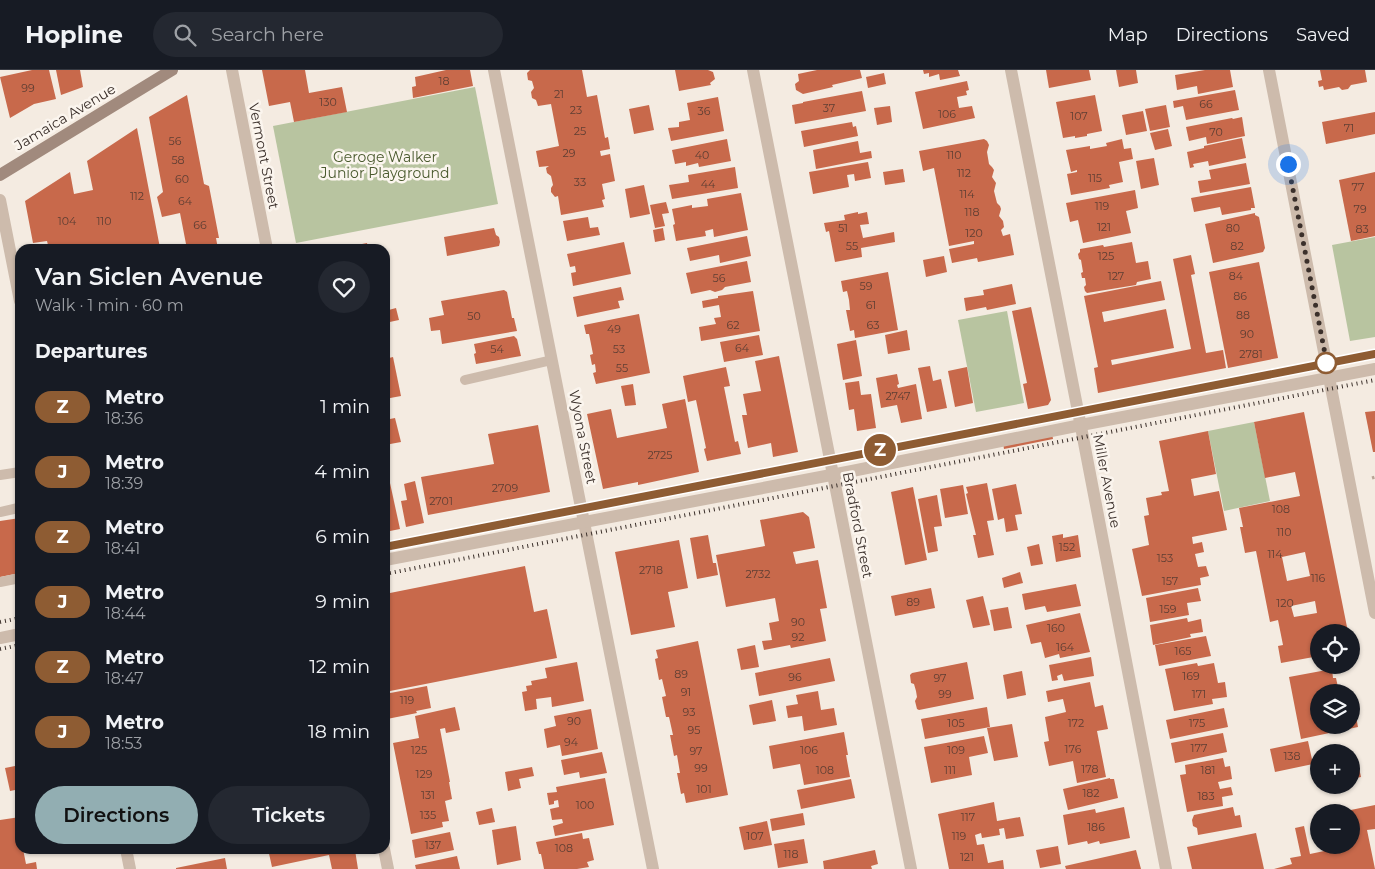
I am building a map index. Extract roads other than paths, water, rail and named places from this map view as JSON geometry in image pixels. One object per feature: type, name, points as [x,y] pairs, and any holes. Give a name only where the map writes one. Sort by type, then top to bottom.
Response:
[{"type":"main road","name":"Jamaica Avenue","points":[[0,175],[172,70]]},
{"type":"street","name":"Vermont Street","points":[[232,70],[265,244]]},
{"type":"street","name":"Wyona Street","points":[[494,70],[653,869]]},
{"type":"street","name":"Bradford Street","points":[[753,70],[911,869]]},
{"type":"street","name":"Miller Avenue","points":[[1011,70],[1166,869]]},
{"type":"street","points":[[1269,70],[1375,613]]},
{"type":"street","points":[[0,200],[15,276]]},
{"type":"street","points":[[390,559],[1375,369]]},
{"type":"street","points":[[0,638],[15,635]]},
{"type":"street","points":[[127,854],[130,869]]},
{"type":"street","points":[[385,854],[388,869]]},
{"type":"lane","points":[[465,380],[552,360]]},
{"type":"lane","points":[[0,475],[15,473]]},
{"type":"lane","points":[[0,512],[15,509]]},
{"type":"lane","points":[[0,582],[15,579]]},
{"type":"railway","points":[[390,546],[1375,354]]},
{"type":"railway","points":[[390,573],[1375,380]]},
{"type":"railway","points":[[0,622],[15,619]]},
{"type":"railway","points":[[0,649],[15,646]]},
{"type":"metro line","name":"Z","points":[[390,546],[1375,354]]},
{"type":"park label","name":"Geroge Walker Junior Playground","points":[[385,165]]}]
